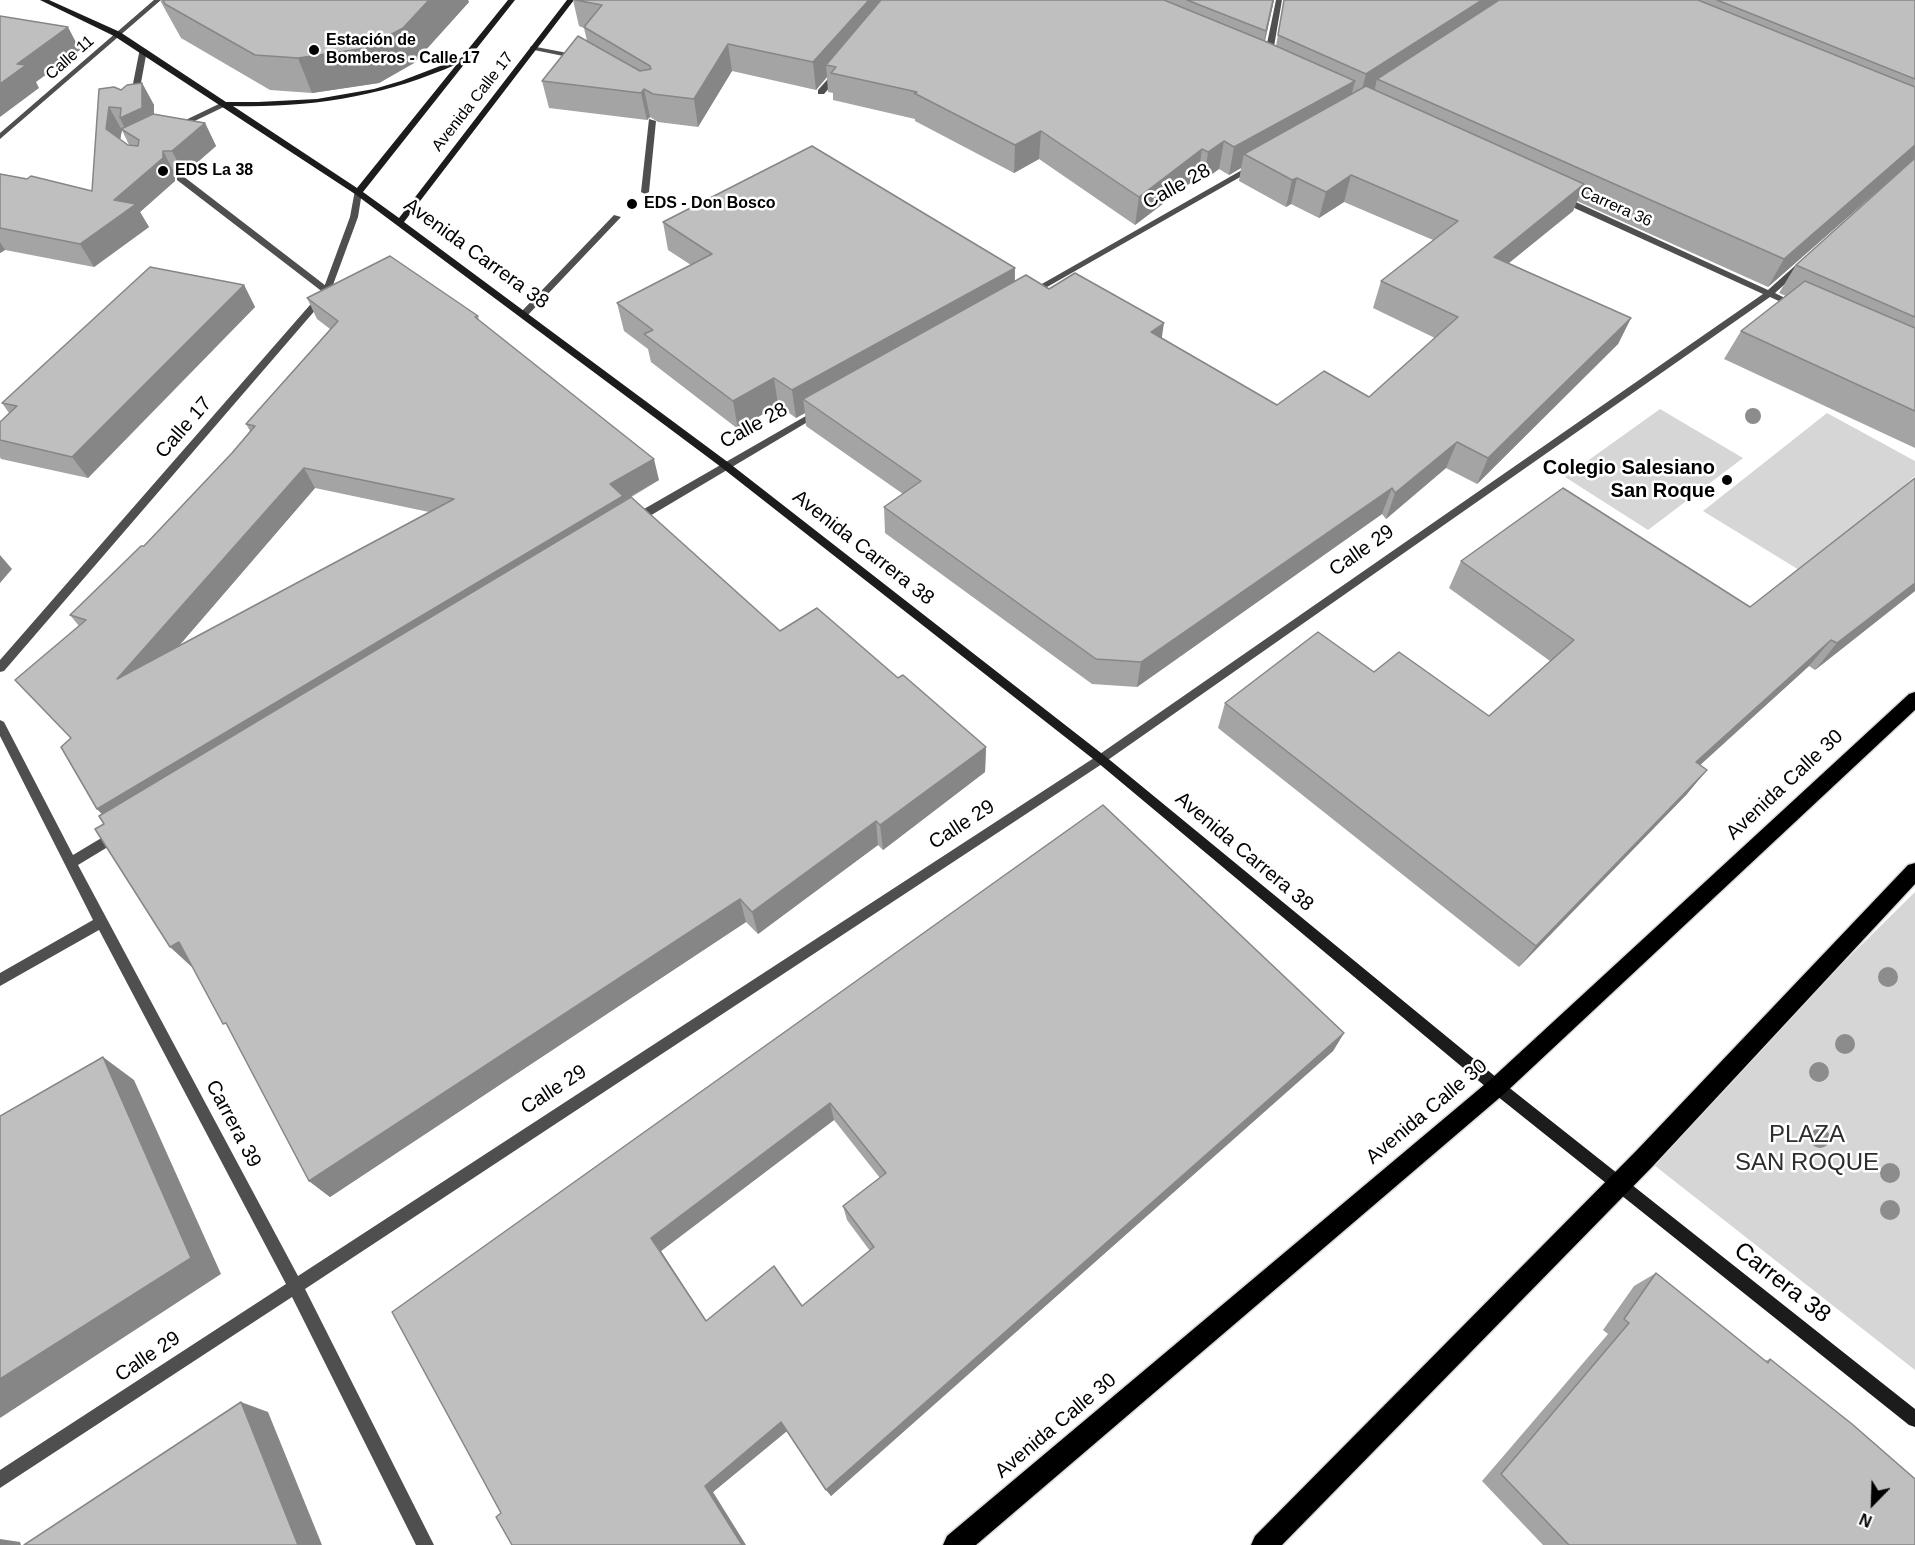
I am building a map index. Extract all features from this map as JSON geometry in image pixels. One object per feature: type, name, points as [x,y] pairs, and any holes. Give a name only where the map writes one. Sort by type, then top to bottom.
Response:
[{"type":"highway","name":"Avenida Calle 30","points":[[956,1545],[1497,1087],[1915,699]]},
{"type":"highway","points":[[1263,1545],[1619,1185],[1915,871]]},
{"type":"main road","name":"Avenida Carrera 38","points":[[43,0],[117,34],[358,192],[725,465],[1101,759],[1497,1087],[1619,1185]]},
{"type":"main road","name":"Avenida Calle 17","points":[[358,192],[512,0]]},
{"type":"main road","name":"Avenida Calle 17","points":[[400,222],[571,0]]},
{"type":"main road","points":[[226,104],[306,104],[348,99],[425,76],[464,58]]},
{"type":"main road","name":"Carrera 38","points":[[1619,1185],[1915,1419]]},
{"type":"street","name":"Calle 11","points":[[0,137],[158,0]]},
{"type":"street","points":[[1266,65],[1279,0]]},
{"type":"street","points":[[534,48],[588,58]]},
{"type":"street","points":[[132,109],[143,50]]},
{"type":"street","points":[[1255,61],[1277,70]]},
{"type":"street","points":[[821,92],[844,67]]},
{"type":"street","points":[[164,132],[226,104]]},
{"type":"street","points":[[645,192],[652,121]]},
{"type":"street","name":"Calle 28","points":[[1018,300],[1256,165]]},
{"type":"street","points":[[180,178],[327,291]]},
{"type":"street","name":"Calle 17","points":[[0,669],[327,291],[354,217],[358,192]]},
{"type":"street","name":"Carrera 36","points":[[1554,195],[1811,313]]},
{"type":"street","points":[[524,314],[617,217]]},
{"type":"street","name":"Calle 29","points":[[0,1480],[294,1284],[1101,759],[1770,293],[1812,255]]},
{"type":"street","name":"Calle 28","points":[[624,525],[831,405]]},
{"type":"street","name":"Carrera 39","points":[[0,725],[101,922],[294,1284],[425,1545]]},
{"type":"street","points":[[72,862],[123,831]]},
{"type":"street","points":[[0,980],[101,922]]},
{"type":"green space","points":[[1660,409],[1743,458],[1648,530],[1565,477]]},
{"type":"green space","points":[[1827,413],[1915,461],[1915,476],[1804,573],[1703,511]]},
{"type":"green space","name":"PLAZA SAN ROQUE","points":[[1915,892],[1915,1370],[1645,1158]]},
{"type":"building","points":[[163,0],[429,0],[403,28],[366,48],[298,58],[255,55],[165,4]]},
{"type":"building","points":[[575,0],[869,0],[813,62],[728,44],[694,99],[653,94],[644,89],[641,93],[542,81],[578,36],[640,71],[651,69],[650,66],[584,27],[602,5]]},
{"type":"building","points":[[881,0],[1164,0],[1355,81],[1234,147],[1224,141],[1208,152],[1202,149],[1139,197],[1041,131],[1015,145],[914,93],[917,92],[831,73],[836,67],[826,65]]},
{"type":"building","points":[[1187,0],[1273,0],[1266,31]]},
{"type":"building","points":[[1284,0],[1482,0],[1366,74],[1278,35]]},
{"type":"building","points":[[1499,0],[1698,0],[1915,87],[1915,145],[1784,259],[1377,79]]},
{"type":"building","points":[[1717,0],[1915,0],[1915,79]]},
{"type":"building","points":[[0,16],[68,27],[17,64],[26,65],[0,84]]},
{"type":"building","points":[[142,83],[142,108],[120,118],[121,108],[109,107],[106,129],[128,145],[138,146],[139,140],[121,129],[153,114],[205,123],[172,151],[163,151],[163,158],[114,200],[136,204],[80,244],[0,228],[0,174],[27,179],[31,176],[92,191],[99,89],[114,87],[121,90],[127,85]]},
{"type":"building","points":[[1366,86],[1584,184],[1494,257],[1631,318],[1488,458],[1457,442],[1395,493],[1392,488],[1141,662],[1096,659],[884,507],[921,481],[803,399],[1026,275],[1049,289],[1075,273],[1164,323],[1151,332],[1277,405],[1324,371],[1369,397],[1458,317],[1381,281],[1458,221],[1351,175],[1326,192],[1297,178],[1292,180],[1244,154]]},
{"type":"building","points":[[812,146],[1015,268],[792,390],[774,378],[733,401],[644,334],[653,330],[617,303],[712,254],[663,222]]},
{"type":"building","points":[[1915,158],[1915,317],[1796,265]]},
{"type":"building","points":[[390,256],[478,316],[475,317],[654,459],[610,484],[623,496],[97,809],[61,747],[71,738],[15,680],[86,620],[70,615],[141,546],[144,546],[232,453],[255,426],[246,424],[338,321],[307,298]],"holes":[[[304,468],[454,499],[117,679]]]},
{"type":"building","points":[[150,267],[244,285],[72,457],[0,440],[0,422],[17,406],[2,403]]},
{"type":"building","points":[[1805,281],[1915,328],[1915,411],[1741,331]]},
{"type":"building","points":[[1915,478],[1915,583],[1837,643],[1831,640],[1696,762],[1707,770],[1536,946],[1225,703],[1318,632],[1374,672],[1399,652],[1489,716],[1574,640],[1461,561],[1563,488],[1750,607]]},
{"type":"building","points":[[631,497],[780,631],[817,608],[898,678],[903,675],[986,747],[880,825],[876,821],[752,912],[740,899],[309,1181],[226,1023],[223,1024],[179,942],[170,947],[95,829],[104,824],[99,816]]},
{"type":"building","points":[[1103,805],[1344,1033],[826,1490],[781,1422],[705,1486],[742,1545],[512,1545],[496,1517],[501,1513],[392,1312]],"holes":[[[830,1103],[886,1173],[843,1206],[874,1247],[802,1306],[774,1266],[706,1321],[651,1238]]]},
{"type":"building","points":[[103,1057],[191,1258],[0,1379],[0,1116]]},
{"type":"building","points":[[1656,1273],[1768,1363],[1770,1359],[1852,1424],[1915,1479],[1915,1545],[1569,1545],[1501,1474],[1629,1323],[1624,1319]]},
{"type":"building","points":[[241,1402],[298,1545],[24,1545]]},
{"type":"place","name":"Estación de Bomberos - Calle 17","points":[[314,50]]},
{"type":"place","name":"EDS La 38","points":[[163,171]]},
{"type":"place","name":"EDS - Don Bosco","points":[[632,204]]},
{"type":"place","name":"Colegio Salesiano San Roque","points":[[1727,480]]}]
